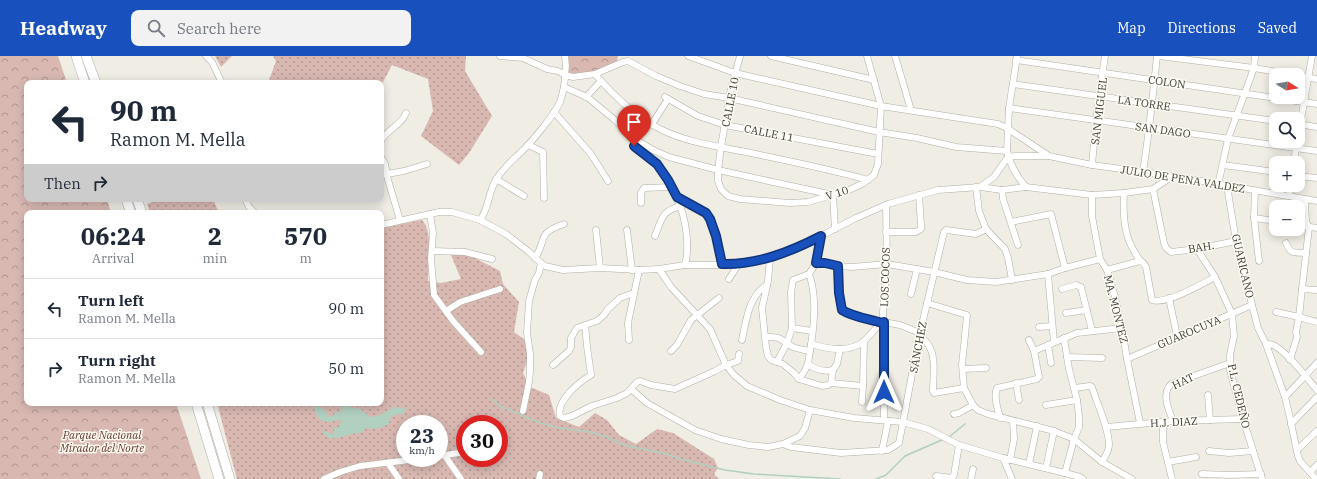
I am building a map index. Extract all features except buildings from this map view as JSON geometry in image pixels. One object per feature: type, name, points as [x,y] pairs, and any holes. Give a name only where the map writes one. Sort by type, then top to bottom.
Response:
[{"type":"street","points":[[76,56],[84,80]]},
{"type":"street","points":[[86,56],[95,80]]},
{"type":"street","points":[[206,56],[212,62],[221,80]]},
{"type":"street","points":[[500,56],[523,58],[547,69],[558,71],[573,77],[595,74],[625,104],[661,130],[672,134],[721,147],[839,172],[868,180],[874,175],[878,164],[881,106],[868,56]]},
{"type":"street","points":[[480,220],[485,212],[490,192],[496,179],[512,160],[528,145],[559,104],[564,87],[566,66],[565,56]]},
{"type":"street","name":"JULIO DE PENA VALDEZ","points":[[688,56],[735,73],[881,106],[998,124],[1007,128],[1049,156]]},
{"type":"street","points":[[706,63],[708,56]]},
{"type":"street","name":"CALLE 10","points":[[721,147],[735,73],[740,56]]},
{"type":"street","points":[[771,56],[874,80]]},
{"type":"street","points":[[895,56],[911,110]]},
{"type":"street","name":"SAN MIGUEL","points":[[1092,165],[1096,120],[1106,56]]},
{"type":"street","points":[[1143,172],[1150,128],[1151,104],[1158,56],[1269,71]]},
{"type":"street","points":[[1218,185],[1228,139],[1254,68],[1255,56]]},
{"type":"street","points":[[1305,96],[1312,56]]},
{"type":"street","points":[[1016,58],[1007,128],[1008,154],[1019,179],[1026,187]]},
{"type":"street","name":"COLON","points":[[1016,58],[1103,73],[1269,97]]},
{"type":"street","name":"JULIO DE PENA VALDEZ","points":[[595,74],[622,62],[628,61],[656,76],[704,94],[730,98],[879,132],[917,138],[956,147],[1015,156],[1049,156],[1092,165],[1173,176],[1317,201]]},
{"type":"street","points":[[1305,77],[1317,79]]},
{"type":"street","points":[[586,97],[601,81]]},
{"type":"street","name":"LA TORRE","points":[[1013,84],[1269,120]]},
{"type":"street","points":[[564,87],[586,97],[615,120],[635,139],[668,157],[718,170],[833,195],[835,229]]},
{"type":"street","name":"CALLE 11","points":[[652,124],[666,98],[698,116],[725,125],[878,154]]},
{"type":"street","name":"COLON","points":[[1305,102],[1317,104]]},
{"type":"street","name":"SAN DAGO","points":[[1009,108],[1269,144]]},
{"type":"street","points":[[554,112],[592,154],[608,181]]},
{"type":"street","points":[[384,136],[402,121],[406,113]]},
{"type":"street","points":[[1305,125],[1317,127]]},
{"type":"street","points":[[635,139],[635,149],[657,164],[672,187],[681,206],[686,242],[687,257],[685,265]]},
{"type":"street","points":[[528,145],[543,152],[544,198]]},
{"type":"street","name":"V 10","points":[[721,147],[718,181],[721,189],[728,196],[740,199],[790,203],[808,202],[849,190],[868,180]]},
{"type":"street","points":[[1295,156],[1296,148]]},
{"type":"street","name":"SAN DAGO","points":[[1296,148],[1317,151]]},
{"type":"street","points":[[978,187],[994,177],[1008,154]]},
{"type":"street","points":[[384,162],[384,175],[400,220]]},
{"type":"street","points":[[384,175],[427,164]]},
{"type":"street","points":[[1223,165],[1269,171]]},
{"type":"street","points":[[384,224],[439,212],[452,212],[480,220],[506,234],[546,266],[568,271],[600,268],[639,270],[685,265],[738,265],[770,258],[799,247],[886,205],[938,190],[978,187],[1002,190],[1026,187],[1092,195],[1153,189],[1173,176]]},
{"type":"street","points":[[1305,177],[1317,178]]},
{"type":"street","points":[[496,179],[524,196]]},
{"type":"street","name":"GUARICANO","points":[[1227,186],[1236,241],[1258,328],[1266,344],[1285,397],[1300,461],[1316,479]]},
{"type":"street","points":[[641,203],[641,193],[644,188],[672,187]]},
{"type":"street","points":[[978,187],[979,211],[986,229],[1005,249],[1012,280]]},
{"type":"street","name":"BAH.","points":[[1153,189],[1164,243],[1166,248],[1171,252],[1236,241]]},
{"type":"street","points":[[1002,190],[1003,199],[1018,245]]},
{"type":"street","points":[[1255,191],[1254,218],[1259,261]]},
{"type":"street","points":[[1289,196],[1290,192]]},
{"type":"street","points":[[1124,193],[1123,204],[1125,224],[1131,245],[1140,261],[1146,267],[1152,300],[1156,302],[1169,298],[1194,288],[1215,277]]},
{"type":"street","points":[[886,232],[916,232],[920,229],[919,195]]},
{"type":"street","name":"MA. MONTEZ","points":[[1092,195],[1092,216],[1100,258],[1114,293],[1140,423]]},
{"type":"street","points":[[677,197],[706,213],[710,219],[716,236],[722,264]]},
{"type":"street","points":[[1290,360],[1297,337],[1296,332],[1309,227],[1306,222],[1305,199]]},
{"type":"street","name":"LOS COCOS","points":[[882,451],[886,420],[883,322],[887,264],[886,205]]},
{"type":"street","points":[[655,236],[667,211],[681,206]]},
{"type":"street","points":[[1011,222],[1050,213],[1052,215],[1065,268]]},
{"type":"street","points":[[430,214],[433,233],[432,280],[434,295],[453,321],[481,352]]},
{"type":"street","points":[[1254,218],[1269,220]]},
{"type":"street","points":[[535,258],[539,253],[543,236],[553,228],[564,224]]},
{"type":"street","points":[[1305,226],[1317,228]]},
{"type":"street","name":"SÁNCHEZ","points":[[882,451],[888,450],[899,443],[920,335],[944,232],[946,230],[976,234],[986,229]]},
{"type":"street","points":[[596,230],[600,268]]},
{"type":"street","points":[[627,230],[632,270]]},
{"type":"street","points":[[778,362],[792,328],[791,292],[793,280],[810,274],[816,263],[821,236]]},
{"type":"street","points":[[1286,243],[1291,252],[1306,253]]},
{"type":"street","name":"P.L. CEDEÑO","points":[[1197,248],[1215,277],[1232,314],[1234,336],[1230,355],[1230,370],[1243,419],[1261,476]]},
{"type":"street","points":[[432,251],[465,252],[492,259]]},
{"type":"street","points":[[770,258],[767,285],[762,308],[768,356],[771,360],[783,364],[799,379],[822,386],[829,384],[863,386]]},
{"type":"street","points":[[816,263],[852,267],[887,264],[934,272],[967,280],[996,282],[1048,274],[1100,258]]},
{"type":"street","points":[[1106,270],[1140,261]]},
{"type":"street","points":[[523,411],[530,371],[528,301],[539,273],[541,263]]},
{"type":"street","points":[[729,278],[738,265]]},
{"type":"street","points":[[838,266],[839,293],[842,310],[847,313],[900,325],[920,335],[927,342],[931,350],[934,364],[934,393],[964,388]]},
{"type":"street","points":[[658,269],[671,287],[710,329],[726,364],[734,375],[746,386],[810,410],[854,418],[903,422],[941,434],[959,445],[1083,479]]},
{"type":"street","points":[[911,294],[917,269]]},
{"type":"street","points":[[629,340],[628,323],[639,270]]},
{"type":"street","points":[[799,379],[808,364],[811,344],[814,295],[810,274]]},
{"type":"street","points":[[1048,274],[1054,342]]},
{"type":"street","points":[[742,340],[751,304],[755,296],[763,287],[767,285]]},
{"type":"street","points":[[1062,289],[1079,285],[1081,287],[1092,330]]},
{"type":"street","points":[[446,311],[460,302],[500,289]]},
{"type":"street","points":[[1302,289],[1317,290]]},
{"type":"street","points":[[554,365],[569,352],[571,347],[571,338],[577,328],[596,321],[604,315],[620,298],[626,294],[634,293]]},
{"type":"street","points":[[671,351],[677,345],[691,320],[719,298]]},
{"type":"street","points":[[1169,298],[1177,336]]},
{"type":"street","points":[[927,303],[967,315],[963,369],[964,388],[973,405],[978,410],[1000,418],[1054,431],[1074,439],[1102,462],[1132,479]]},
{"type":"street","name":"GUAROCUYA","points":[[1127,359],[1177,336],[1252,305]]},
{"type":"street","points":[[1066,313],[1087,310]]},
{"type":"street","points":[[1276,312],[1298,316],[1317,322]]},
{"type":"street","points":[[811,344],[840,349],[851,348],[864,341],[883,322]]},
{"type":"street","points":[[585,325],[591,375],[572,390],[565,399],[559,413],[560,416],[564,418],[572,416],[592,406],[617,398],[640,381],[651,385],[675,389],[716,371],[726,364],[738,361],[739,354]]},
{"type":"street","points":[[1039,327],[1052,326]]},
{"type":"street","points":[[792,328],[812,331]]},
{"type":"street","points":[[1034,351],[1077,332],[1122,328]]},
{"type":"street","points":[[766,337],[775,336],[793,347],[810,351]]},
{"type":"street","points":[[1064,338],[1080,422],[1065,473]]},
{"type":"street","points":[[1000,418],[996,400],[997,388],[1037,379],[1039,377],[1034,351],[1029,340]]},
{"type":"street","points":[[862,402],[864,341]]},
{"type":"street","points":[[1266,344],[1276,346],[1305,375],[1317,390]]},
{"type":"street","points":[[1048,345],[1051,363]]},
{"type":"street","points":[[829,384],[833,370],[837,364],[840,349]]},
{"type":"street","points":[[1067,356],[1102,358]]},
{"type":"street","name":"HAT","points":[[1173,421],[1166,393],[1171,384],[1230,363]]},
{"type":"street","points":[[808,364],[821,370],[833,370]]},
{"type":"street","points":[[1285,397],[1317,364]]},
{"type":"street","points":[[963,369],[986,368]]},
{"type":"street","points":[[1016,383],[1019,400]]},
{"type":"street","points":[[1074,388],[1092,387],[1097,405],[1106,427],[1109,445],[1107,454],[1102,462]]},
{"type":"street","points":[[631,389],[647,403],[694,430],[721,439],[750,445],[768,447],[782,444],[800,436],[805,428],[810,410]]},
{"type":"street","points":[[1208,395],[1210,420]]},
{"type":"street","points":[[1291,424],[1317,397]]},
{"type":"street","points":[[1046,405],[1077,400]]},
{"type":"street","points":[[954,414],[959,413],[973,405]]},
{"type":"street","points":[[197,406],[219,479]]},
{"type":"street","points":[[208,406],[230,479]]},
{"type":"street","name":"H.J. DIAZ","points":[[1106,427],[1173,421],[1243,419]]},
{"type":"street","points":[[1012,479],[1007,459],[1014,439],[1013,421]]},
{"type":"street","points":[[1163,422],[1164,442],[1172,479]]},
{"type":"street","points":[[1029,464],[1037,426]]},
{"type":"street","points":[[1046,468],[1054,431]]},
{"type":"street","points":[[1297,450],[1317,431]]},
{"type":"street","points":[[782,444],[791,447],[841,453],[882,451]]},
{"type":"street","points":[[936,476],[952,478],[954,475],[959,445]]},
{"type":"street","points":[[1209,451],[1229,453],[1253,451]]},
{"type":"street","points":[[1168,462],[1196,456]]},
{"type":"street","points":[[324,479],[360,466],[396,462]]},
{"type":"street","points":[[388,463],[399,479]]},
{"type":"street","points":[[448,463],[461,479]]},
{"type":"street","points":[[1310,472],[1317,465]]},
{"type":"street","points":[[972,479],[973,469]]},
{"type":"street","points":[[340,472],[342,479]]},
{"type":"street","points":[[1202,474],[1261,476]]},
{"type":"green space","name":"Parque Nacional Mirador del Norte","points":[[0,56],[58,56],[66,80],[24,80],[24,202],[108,202],[110,210],[24,210],[24,406],[177,406],[201,479],[0,479]]},
{"type":"green space","points":[[215,56],[232,56],[221,67]]},
{"type":"green space","points":[[273,56],[466,56],[465,71],[492,116],[469,153],[459,165],[421,136],[433,111],[428,79],[392,65],[384,80],[269,80],[276,61]]},
{"type":"green space","points":[[568,56],[618,56],[617,61],[601,72],[568,75]]},
{"type":"green space","points":[[152,202],[214,202],[218,210],[149,210],[147,204]]},
{"type":"green space","points":[[422,220],[428,232],[429,240],[428,281],[441,283],[461,279],[449,250],[463,252],[500,271],[503,284],[519,302],[514,332],[525,340],[531,349],[523,373],[530,387],[549,395],[556,418],[579,427],[595,413],[607,420],[619,435],[636,444],[657,429],[673,433],[714,459],[718,468],[714,474],[719,479],[237,479],[218,406],[384,406],[384,227]]},
{"type":"shaded area","points":[[316,406],[322,408],[328,416],[332,417],[337,410],[337,412],[340,413],[342,406],[359,408],[370,417],[377,416],[395,407],[406,408],[403,414],[395,415],[390,418],[389,424],[383,427],[375,429],[366,428],[361,433],[337,438],[328,438],[321,431],[334,435],[334,427],[338,428],[342,421],[322,421],[315,413],[314,408]]},
{"type":"waterway","points":[[490,398],[500,406],[540,423],[559,428],[590,432],[607,437],[624,445],[667,454],[680,459],[725,470],[754,474],[841,479]]},
{"type":"waterway","points":[[949,437],[965,424]]},
{"type":"waterway","points":[[876,479],[886,475],[905,456],[944,439]]},
{"type":"route","points":[[634,146],[635,149],[662,169],[677,197],[706,213],[710,219],[716,236],[722,264],[738,265],[770,258],[799,247],[821,236],[816,263],[825,263],[838,266],[839,293],[842,310],[847,313],[882,323],[884,322],[884,392]]}]
